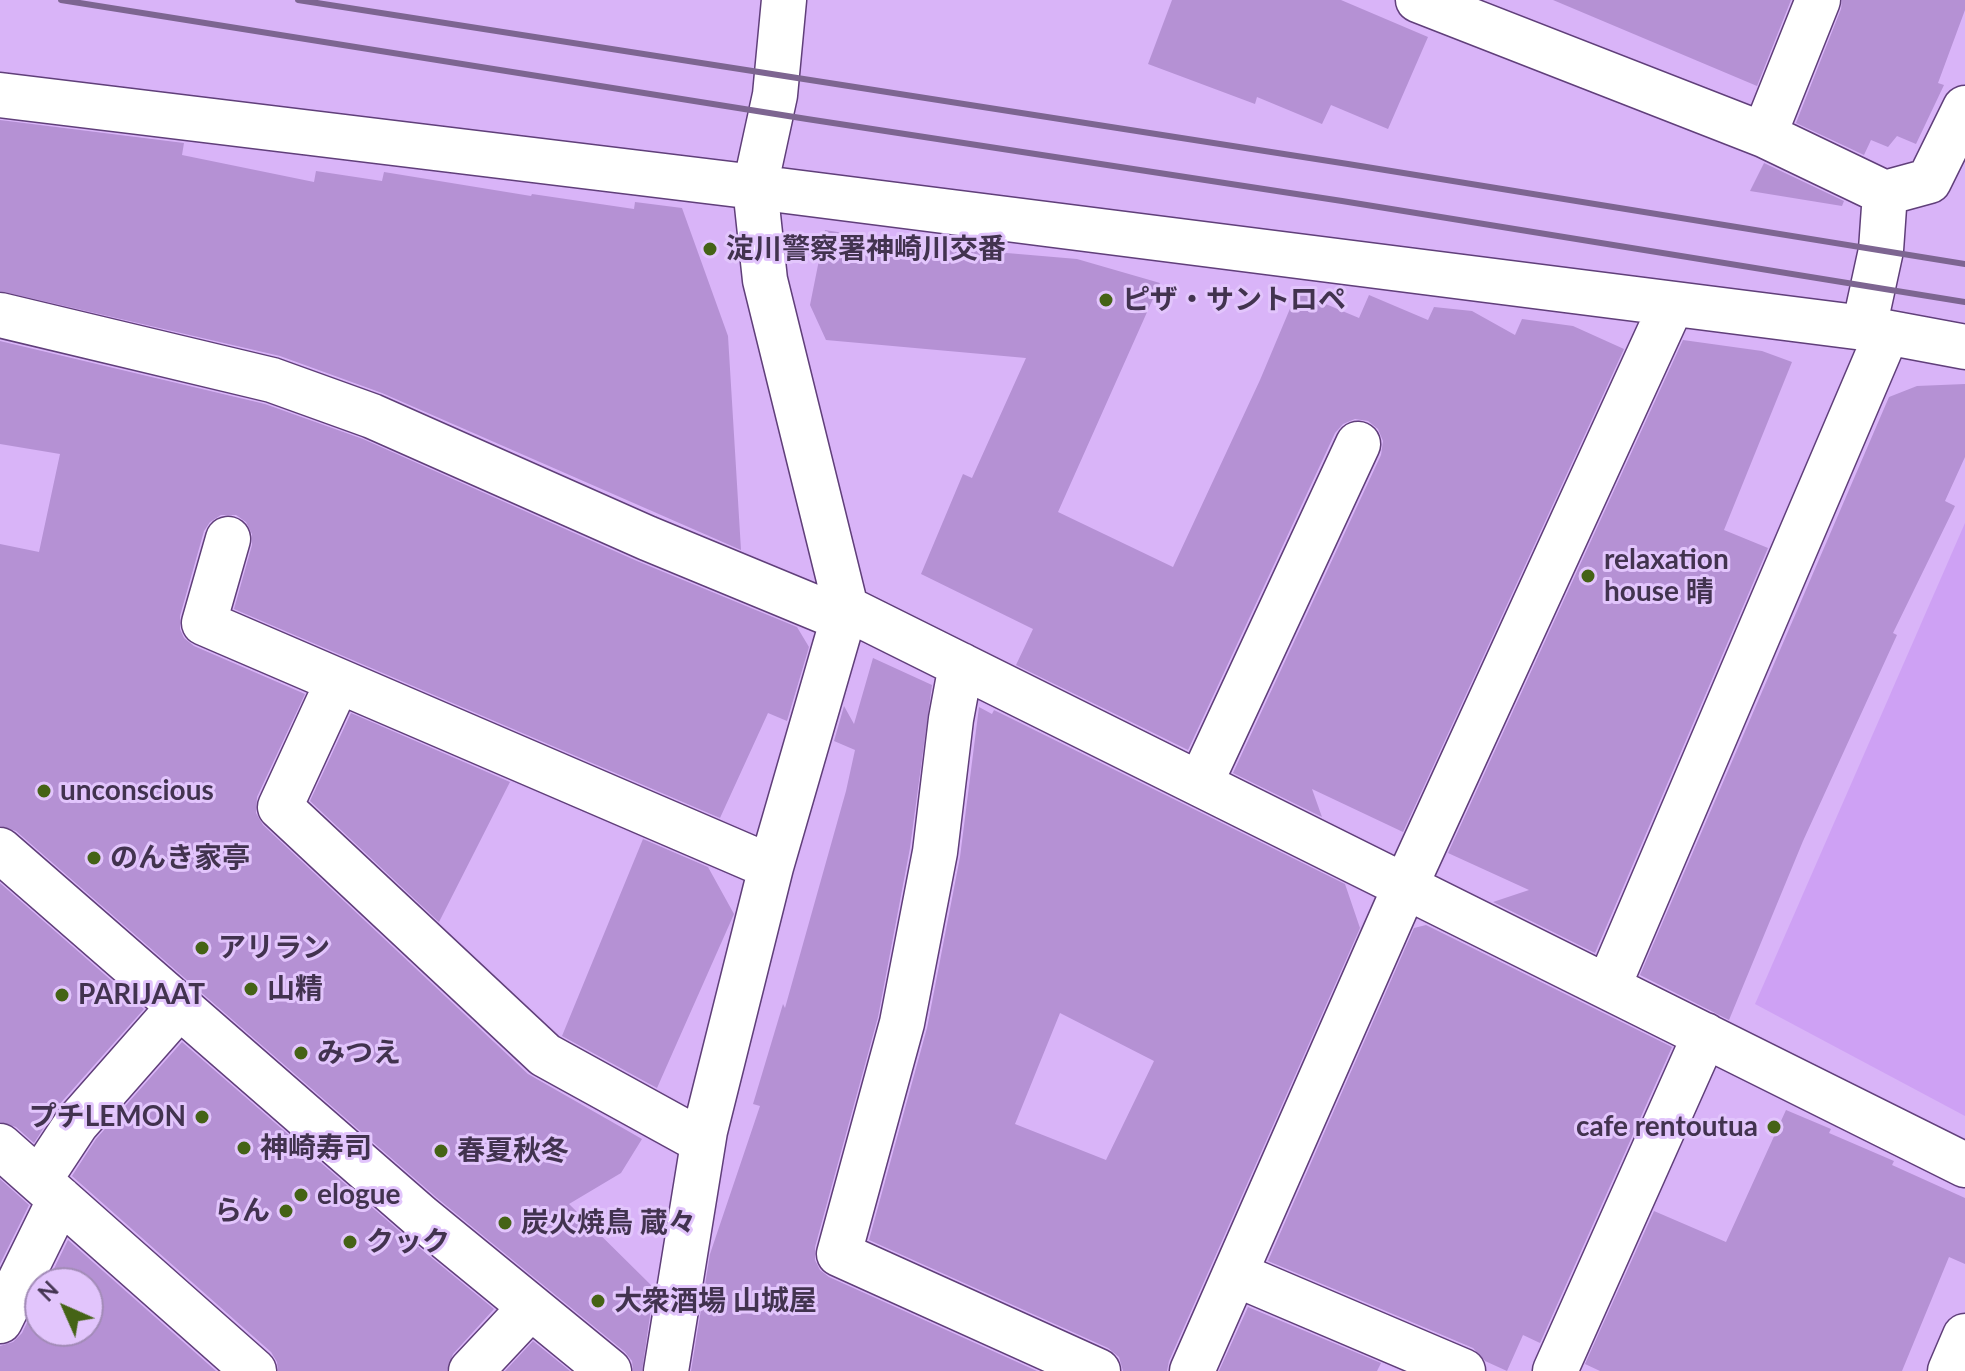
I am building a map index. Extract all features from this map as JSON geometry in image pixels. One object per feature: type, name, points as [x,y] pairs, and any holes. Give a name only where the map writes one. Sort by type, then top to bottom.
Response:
[{"type":"street","points":[[1418,0],[1764,135],[1885,193],[1929,181],[1965,108]]},
{"type":"street","points":[[1764,135],[1818,0]]},
{"type":"street","points":[[666,1371],[703,1142],[771,867],[845,614],[765,280],[755,187],[775,95],[774,5]]},
{"type":"street","points":[[0,95],[755,187],[1875,330],[1965,347]]},
{"type":"street","points":[[1608,987],[1875,330],[1885,193]]},
{"type":"street","points":[[1192,1371],[1405,887],[1672,304]]},
{"type":"street","points":[[0,315],[272,380],[372,416],[647,538],[845,614],[961,665],[1965,1165]]},
{"type":"street","points":[[1200,784],[1358,444]]},
{"type":"street","points":[[228,539],[204,623],[771,867]]},
{"type":"street","points":[[961,665],[951,719],[935,852],[902,1023],[839,1254],[1098,1371]]},
{"type":"street","points":[[338,681],[280,807],[545,1055],[703,1142]]},
{"type":"street","points":[[0,850],[421,1217],[609,1371]]},
{"type":"street","points":[[0,1321],[76,1124],[180,1006]]},
{"type":"street","points":[[1555,1371],[1705,1035]]},
{"type":"street","points":[[0,1146],[254,1371]]},
{"type":"street","points":[[1235,1274],[1463,1371]]},
{"type":"street","points":[[471,1371],[531,1307]]},
{"type":"street","points":[[1950,1371],[1965,1336]]},
{"type":"shaded area","points":[[1965,523],[1965,1116],[1755,1004]]},
{"type":"building","points":[[1172,0],[1341,0],[1428,37],[1388,129],[1331,105],[1322,124],[1257,97],[1255,104],[1148,64]]},
{"type":"building","points":[[1553,0],[1791,0],[1757,86]]},
{"type":"building","points":[[1842,0],[1965,0],[1965,10],[1938,83],[1944,85],[1916,144],[1897,136],[1888,147],[1871,140],[1864,155],[1796,123]]},
{"type":"building","points":[[0,120],[184,143],[182,155],[314,182],[316,171],[382,181],[384,172],[634,209],[635,202],[682,208],[728,336],[741,550],[382,393],[280,356],[0,291]]},
{"type":"building","points":[[1764,163],[1844,201],[1842,206],[1750,191]]},
{"type":"building","points":[[825,230],[925,246],[1077,259],[1160,283],[1058,512],[1173,567],[1260,380],[1297,292],[1359,318],[1369,295],[1428,320],[1434,307],[1472,311],[1515,335],[1522,319],[1573,326],[1624,349],[1403,832],[1312,789],[1322,817],[1233,773],[1381,455],[1383,441],[1378,429],[1368,421],[1355,419],[1343,424],[1335,433],[1188,750],[1016,665],[1033,629],[921,574],[963,474],[972,478],[1026,358],[826,340],[810,305]]},
{"type":"building","points":[[1683,340],[1762,351],[1792,362],[1724,530],[1768,548],[1595,953],[1493,902],[1529,890],[1448,853]]},
{"type":"building","points":[[0,341],[265,404],[363,439],[637,561],[797,627],[809,647],[787,721],[768,713],[720,818],[234,609],[252,545],[252,534],[246,522],[236,515],[221,515],[210,522],[204,531],[180,616],[184,638],[194,646],[305,694],[257,797],[256,813],[263,825],[528,1074],[642,1139],[621,1173],[569,1204],[654,1288],[642,1371],[633,1371],[632,1361],[625,1352],[437,1198],[16,831],[0,826],[0,544],[39,552],[60,454],[0,444]]},
{"type":"building","points":[[1965,384],[1965,457],[1945,501],[1955,506],[1893,633],[1897,635],[1803,841],[1729,1020],[1640,975],[1889,397],[1917,386]]},
{"type":"building","points":[[873,658],[932,685],[910,848],[878,1017],[815,1247],[815,1260],[820,1270],[829,1277],[1037,1371],[691,1371],[710,1254],[760,1106],[753,1104],[783,1004],[785,1008],[846,791],[855,750],[834,741],[844,706],[854,724]]},
{"type":"building","points":[[979,707],[992,714],[994,710],[1345,884],[1360,928],[1167,1371],[1123,1371],[1119,1357],[1108,1348],[869,1240],[927,1028],[960,857]],"holes":[[[1060,1013],[1154,1061],[1106,1160],[1015,1124]]]},
{"type":"building","points":[[351,713],[510,782],[439,922],[310,801]]},
{"type":"building","points":[[643,839],[708,867],[734,914],[657,1088],[562,1036]]},
{"type":"building","points":[[0,883],[144,1009],[57,1107],[34,1143],[16,1127],[0,1122]]},
{"type":"building","points":[[1426,925],[1672,1047],[1540,1343],[1523,1335],[1507,1371],[1485,1361],[1473,1348],[1268,1261],[1414,928]]},
{"type":"building","points":[[182,1042],[405,1236],[494,1309],[453,1354],[447,1371],[278,1371],[271,1352],[72,1176],[96,1139]]},
{"type":"building","points":[[1786,1110],[1831,1129],[1829,1133],[1894,1161],[1892,1165],[1965,1198],[1965,1264],[1949,1257],[1902,1371],[1600,1371],[1585,1364],[1654,1211],[1726,1242]]},
{"type":"building","points":[[0,1179],[29,1205],[0,1264]]},
{"type":"building","points":[[68,1240],[99,1267],[55,1267]]},
{"type":"building","points":[[104,1272],[216,1371],[0,1371],[0,1346],[13,1342],[24,1329],[24,1347],[104,1347]]},
{"type":"building","points":[[1248,1307],[1381,1363],[1377,1371],[1219,1371]]},
{"type":"building","points":[[533,1341],[570,1371],[505,1371]]},
{"type":"railway","points":[[61,0],[1965,302]]},
{"type":"railway","points":[[298,0],[1965,264]]},
{"type":"place","name":"淀川警察署神崎川交番","points":[[710,249]]},
{"type":"place","name":"ピザ・サントロペ","points":[[1106,300]]},
{"type":"place","name":"relaxation house 晴","points":[[1588,576]]},
{"type":"place","name":"unconscious","points":[[44,791]]},
{"type":"place","name":"のんき家亭","points":[[94,858]]},
{"type":"place","name":"アリラン","points":[[202,948]]},
{"type":"place","name":"山精","points":[[251,989]]},
{"type":"place","name":"PARIJAAT","points":[[62,995]]},
{"type":"place","name":"みつえ","points":[[301,1053]]},
{"type":"place","name":"プチLEMON","points":[[202,1117]]},
{"type":"place","name":"cafe rentoutua","points":[[1774,1127]]},
{"type":"place","name":"神崎寿司","points":[[244,1148]]},
{"type":"place","name":"春夏秋冬","points":[[441,1151]]},
{"type":"place","name":"elogue","points":[[301,1195]]},
{"type":"place","name":"らん","points":[[286,1211]]},
{"type":"place","name":"炭火焼鳥 蔵々","points":[[505,1223]]},
{"type":"place","name":"クック","points":[[350,1242]]},
{"type":"place","name":"大衆酒場 山城屋","points":[[598,1301]]}]
